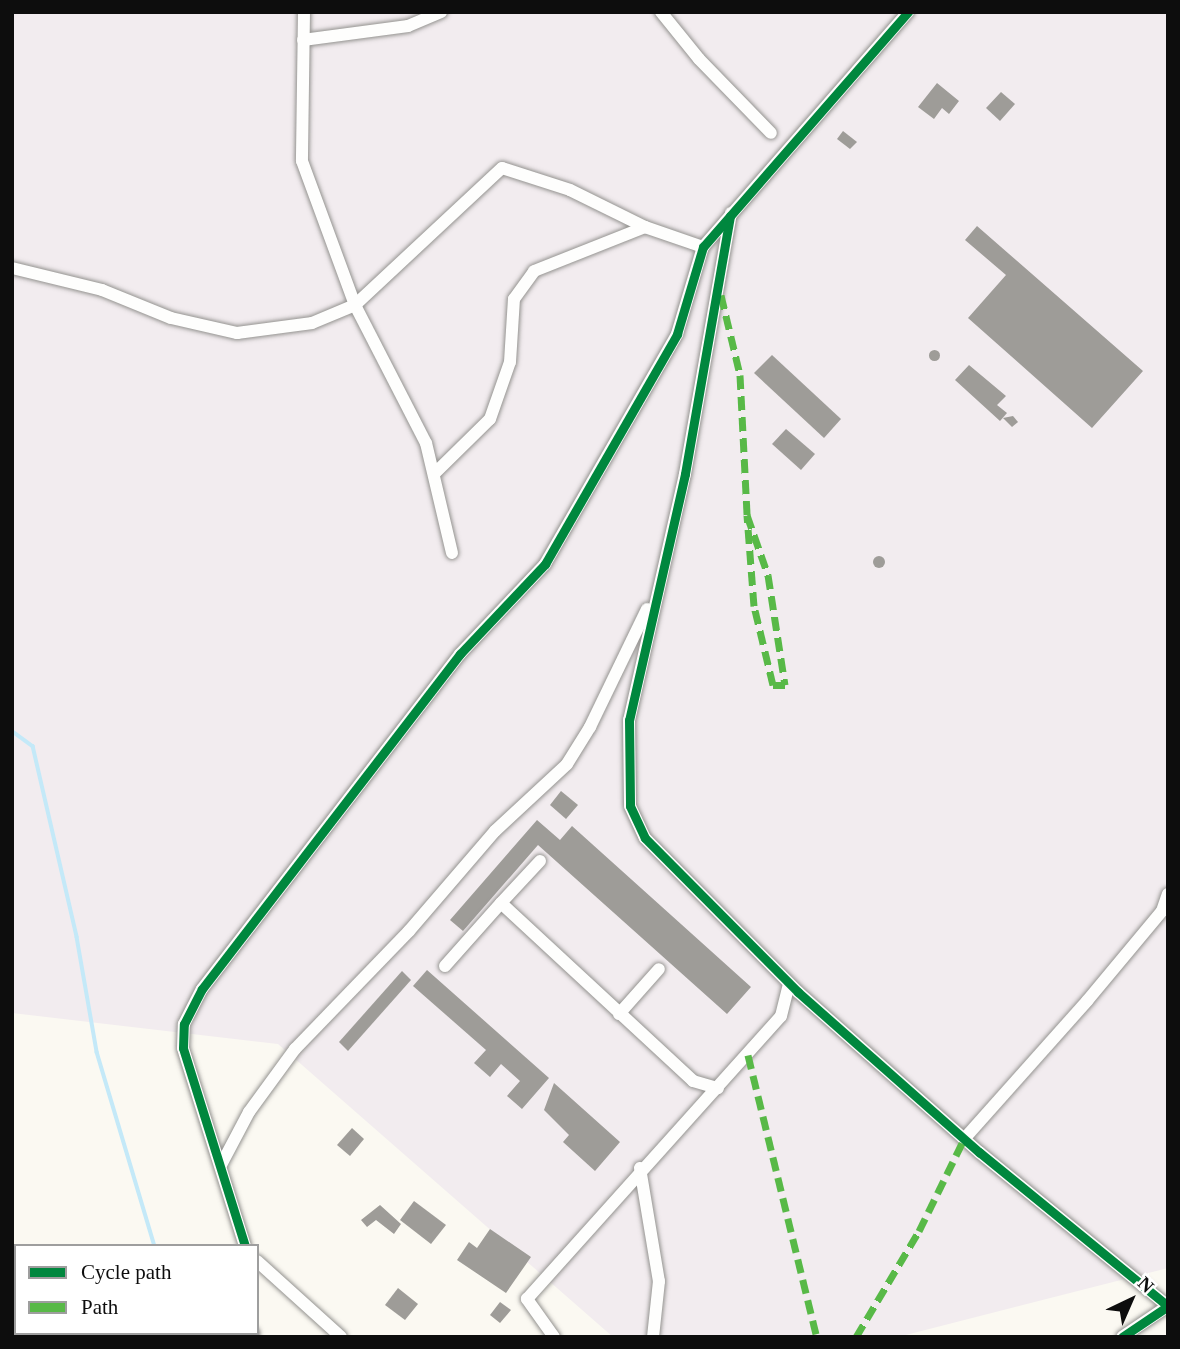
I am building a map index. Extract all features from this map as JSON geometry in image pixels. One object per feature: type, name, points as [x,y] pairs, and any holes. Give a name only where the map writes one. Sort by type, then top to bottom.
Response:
[{"type":"street","points":[[304,12],[302,161],[355,305],[426,443],[452,553]]},
{"type":"street","points":[[303,40],[408,26],[441,12]]},
{"type":"street","points":[[661,12],[699,58],[771,133]]},
{"type":"street","points":[[244,1244],[183,1048],[184,1024],[202,989],[460,654],[526,588],[563,539],[677,334],[703,247],[908,12]]},
{"type":"street","points":[[12,268],[102,290],[171,318],[237,333],[313,323],[355,305],[502,168],[570,190],[645,227],[703,247]]},
{"type":"street","points":[[731,212],[685,474],[629,720],[630,806],[645,838],[789,984],[964,1139],[1168,1306],[1122,1337]]},
{"type":"street","points":[[435,473],[490,419],[510,362],[514,299],[534,271],[645,227]]},
{"type":"street","points":[[221,1165],[249,1112],[295,1049],[409,932],[495,831],[567,764],[596,716],[658,587]]},
{"type":"street","points":[[445,966],[540,861]]},
{"type":"street","points":[[964,1139],[1162,911],[1168,894]]},
{"type":"street","points":[[501,903],[693,1081],[718,1088]]},
{"type":"street","points":[[619,1014],[659,969]]},
{"type":"street","points":[[554,1337],[527,1299],[640,1168],[718,1088],[781,1016],[789,984]]},
{"type":"street","points":[[640,1168],[659,1281],[653,1337]]},
{"type":"street","points":[[259,1263],[341,1337]]},
{"type":"shaded area","points":[[12,12],[1168,12],[1168,1268],[898,1337],[613,1337],[278,1044],[12,1013]]},
{"type":"building","points":[[937,83],[959,101],[949,114],[942,108],[934,119],[918,107]]},
{"type":"building","points":[[1001,92],[1015,104],[1000,121],[986,108]]},
{"type":"building","points":[[843,131],[857,142],[850,149],[837,139]]},
{"type":"building","points":[[977,226],[1143,371],[1092,428],[968,318],[1006,275],[965,240]]},
{"type":"building","points":[[934,350],[938,351],[938,359],[934,360],[930,359],[929,355],[930,351]]},
{"type":"building","points":[[772,355],[841,419],[824,438],[754,373]]},
{"type":"building","points":[[969,365],[1006,396],[997,405],[1007,413],[1000,421],[955,380]]},
{"type":"building","points":[[1013,416],[1018,422],[1012,427],[1003,418]]},
{"type":"building","points":[[786,429],[815,454],[801,470],[772,444]]},
{"type":"building","points":[[879,556],[885,562],[879,568],[873,562]]},
{"type":"building","points":[[561,791],[578,805],[566,819],[550,805]]},
{"type":"building","points":[[537,820],[560,840],[572,826],[751,987],[727,1014],[538,845],[463,931],[450,920]]},
{"type":"building","points":[[427,970],[549,1078],[522,1109],[507,1096],[520,1081],[501,1064],[490,1077],[474,1063],[486,1050],[413,986]]},
{"type":"building","points":[[402,971],[411,980],[348,1051],[339,1042]]},
{"type":"building","points":[[554,1083],[620,1142],[595,1171],[563,1142],[569,1135],[544,1110]]},
{"type":"building","points":[[352,1128],[364,1139],[350,1156],[337,1145]]},
{"type":"building","points":[[414,1201],[446,1225],[431,1244],[400,1220]]},
{"type":"building","points":[[380,1205],[401,1224],[394,1234],[376,1220],[367,1227],[361,1220]]},
{"type":"building","points":[[490,1229],[531,1257],[506,1293],[457,1260],[469,1242],[477,1248]]},
{"type":"building","points":[[398,1288],[418,1304],[405,1320],[385,1305]]},
{"type":"building","points":[[500,1302],[511,1310],[500,1323],[490,1315]]},
{"type":"waterway","points":[[12,731],[33,746],[77,937],[97,1052],[154,1244]]},
{"type":"marked path","points":[[721,295],[740,375],[747,515],[768,575],[785,685],[773,685],[754,606],[747,515]]},
{"type":"marked path","points":[[748,1055],[817,1337]]},
{"type":"marked path","points":[[856,1337],[919,1231],[964,1139]]},
{"type":"cycle path","points":[[244,1244],[183,1048],[184,1024],[202,989],[460,654],[545,564],[677,334],[703,247],[908,12]]},
{"type":"cycle path","points":[[730,216],[685,474],[629,720],[630,806],[645,838],[798,992],[979,1152],[1168,1306],[1122,1337]]}]
